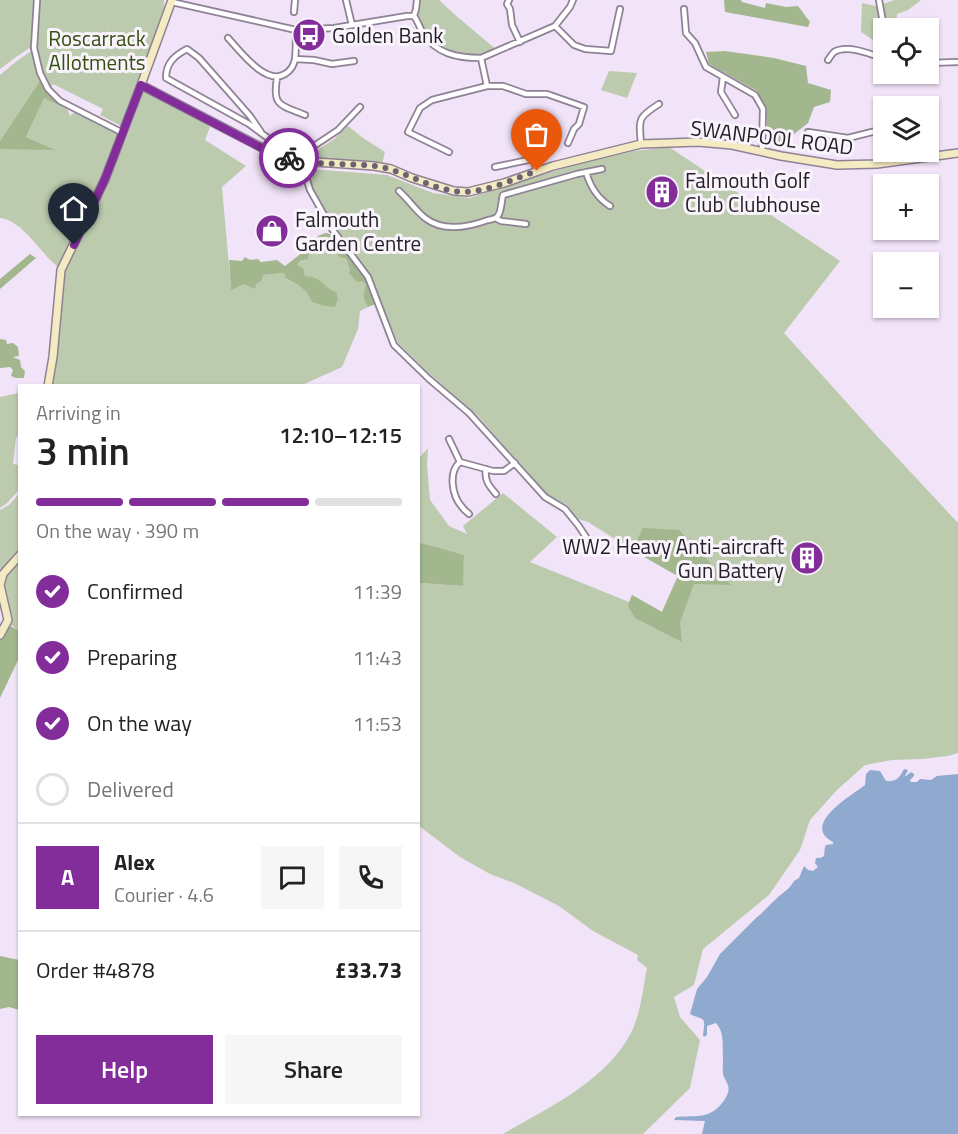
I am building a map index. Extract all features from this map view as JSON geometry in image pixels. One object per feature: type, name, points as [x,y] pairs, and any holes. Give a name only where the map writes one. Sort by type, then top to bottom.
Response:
[{"type":"street","points":[[37,0],[34,48],[40,73],[48,89],[60,101],[123,133]]},
{"type":"street","points":[[294,12],[295,0]]},
{"type":"street","points":[[346,0],[352,25]]},
{"type":"street","points":[[417,0],[414,16],[428,39],[444,52],[468,58],[481,58],[555,26],[573,0]]},
{"type":"street","points":[[509,0],[507,4],[512,25],[520,42]]},
{"type":"street","points":[[879,0],[882,18]]},
{"type":"street","points":[[48,384],[61,270],[105,179],[172,1],[297,30],[316,30],[414,16]]},
{"type":"street","points":[[555,26],[574,45],[585,49],[611,51],[620,9]]},
{"type":"street","points":[[684,9],[686,33],[695,42],[706,67],[755,95],[763,109],[762,152]]},
{"type":"street","points":[[228,38],[259,70],[268,76],[277,78],[286,74],[292,67],[295,59],[297,30]]},
{"type":"street","points":[[261,132],[200,58],[187,49],[177,54],[166,68],[166,78],[261,132],[272,141],[271,152]]},
{"type":"street","points":[[828,60],[835,52],[842,49],[856,50],[873,55]]},
{"type":"street","points":[[481,58],[488,86]]},
{"type":"street","points":[[295,59],[332,64],[354,61]]},
{"type":"street","points":[[939,63],[958,62]]},
{"type":"street","points":[[723,77],[722,92],[735,115]]},
{"type":"street","points":[[277,78],[276,99],[282,105],[306,115]]},
{"type":"street","name":"SWANPOOL ROAD","points":[[141,85],[271,152],[298,161],[391,169],[454,191],[468,192],[504,183],[537,171],[641,144],[698,142],[732,145],[837,165],[888,162]]},
{"type":"street","points":[[450,152],[408,132],[420,108],[432,100],[488,86],[503,86],[526,94],[547,94],[584,107],[579,124],[574,129],[568,143]]},
{"type":"street","points":[[641,144],[639,123],[644,114],[659,104]]},
{"type":"street","points":[[360,107],[338,130],[305,152],[298,161],[308,188],[332,229],[368,276],[394,345],[469,413],[545,497],[565,509],[590,543]]},
{"type":"street","points":[[808,132],[848,138],[873,132]]},
{"type":"street","name":"SWANPOOL ROAD","points":[[939,154],[958,153]]},
{"type":"street","points":[[495,167],[533,159],[537,171]]},
{"type":"street","points":[[399,191],[427,220],[450,227],[462,227],[477,225],[495,218],[500,212],[503,195],[602,169]]},
{"type":"street","points":[[586,172],[593,189],[610,206]]},
{"type":"street","points":[[495,218],[501,221],[526,224]]},
{"type":"street","points":[[449,439],[460,462],[493,471],[504,471],[515,463]]},
{"type":"street","points":[[460,462],[454,466],[453,480],[461,507],[469,514]]},
{"type":"street","points":[[486,470],[488,485],[496,494]]},
{"type":"street","points":[[0,635],[8,620],[8,613],[0,585],[3,574],[18,557]]},
{"type":"green space","points":[[0,0],[34,0],[31,47],[0,69]]},
{"type":"green space","name":"Roscarrack Allotments","points":[[164,0],[164,9],[123,127],[100,115],[103,109],[53,84],[50,90],[42,73],[36,47],[39,1]]},
{"type":"green space","points":[[417,0],[439,0],[498,51],[481,58],[453,56],[435,46],[414,16]]},
{"type":"green space","points":[[724,0],[741,0],[765,8],[766,3],[786,7],[798,6],[810,22],[808,27],[725,12]]},
{"type":"green space","points":[[894,0],[921,0],[908,10],[897,14],[897,18],[873,18],[873,40],[861,32],[862,3],[880,7]]},
{"type":"green space","points":[[33,50],[41,79],[0,141],[0,75]]},
{"type":"green space","points":[[725,51],[774,58],[806,66],[808,83],[831,90],[830,102],[814,107],[808,123],[784,142],[767,144],[767,115],[757,91],[709,64],[706,52]]},
{"type":"green space","points":[[609,71],[637,73],[627,98],[601,90]]},
{"type":"green space","points":[[41,79],[61,106],[44,98],[26,137],[56,150],[0,149],[0,141]]},
{"type":"green space","points":[[144,91],[210,127],[205,140],[246,166],[222,187],[231,289],[244,284],[255,284],[262,275],[284,273],[285,278],[301,287],[312,302],[332,291],[305,276],[296,265],[308,259],[309,254],[315,249],[325,249],[330,245],[341,252],[355,275],[366,284],[363,296],[368,307],[360,311],[358,329],[342,367],[304,384],[48,384],[61,270],[19,227],[13,222],[0,218],[0,149],[54,149],[26,137],[44,97],[67,108],[70,116],[76,111],[121,134],[74,249],[126,139]]},
{"type":"green space","points":[[348,126],[385,152],[382,164],[316,158],[319,149]]},
{"type":"green space","points":[[669,147],[840,261],[784,333],[958,523],[958,753],[865,765],[837,790],[810,820],[800,850],[769,895],[703,949],[694,985],[674,997],[680,1017],[700,1040],[690,1088],[643,1134],[503,1134],[575,1091],[608,1064],[632,1031],[640,1008],[647,968],[637,960],[638,955],[593,931],[559,906],[514,883],[490,874],[460,857],[420,827],[420,583],[462,586],[464,556],[420,542],[420,457],[428,448],[430,500],[449,526],[467,534],[463,526],[503,493],[557,537],[530,562],[629,602],[632,595],[662,612],[678,576],[588,522],[578,519],[567,505],[547,494],[478,416],[398,343],[370,276],[335,228],[312,187],[308,173],[311,169],[387,175],[433,193],[469,198],[574,165],[634,151]]},
{"type":"green space","points":[[325,233],[336,235],[368,277],[378,303],[368,307],[363,295],[366,284],[361,281],[357,282],[349,273],[350,269],[346,259],[338,256],[337,247],[330,245],[325,249],[315,249],[309,254],[308,259],[300,261],[297,265],[303,268],[305,276],[319,280],[336,292],[338,299],[335,307],[312,302],[301,287],[285,278],[284,273],[263,275],[255,289],[244,284],[231,290],[229,260],[242,261],[245,257],[250,260],[258,259],[261,262],[277,260],[285,266],[316,242],[318,236]]},
{"type":"green space","points":[[30,254],[36,258],[0,289],[0,279]]},
{"type":"green space","points":[[0,339],[18,347],[19,356],[13,357],[20,360],[21,367],[25,371],[24,378],[11,376],[13,370],[10,367],[0,368]]},
{"type":"green space","points":[[18,393],[18,435],[13,464],[18,465],[18,491],[0,508],[0,397]]},
{"type":"green space","points":[[18,495],[18,554],[3,571],[0,568],[0,510],[9,505]]},
{"type":"green space","points":[[643,528],[679,530],[731,585],[694,584],[680,622],[682,642],[635,618],[628,606],[632,595],[662,612],[678,576],[632,550]]},
{"type":"green space","points":[[420,543],[464,555],[463,586],[420,583]]},
{"type":"green space","points":[[18,556],[18,631],[7,624],[1,585],[4,574]]},
{"type":"green space","points":[[7,624],[18,630],[18,660],[0,698],[0,636]]},
{"type":"green space","points":[[0,956],[18,960],[18,1010],[9,1007],[0,1009]]},
{"type":"water","points":[[904,769],[908,770],[905,776],[911,772],[914,774],[911,782],[958,774],[958,1134],[702,1134],[705,1121],[674,1120],[676,1117],[704,1115],[715,1110],[725,1099],[728,1091],[723,1073],[721,1031],[716,1023],[707,1026],[707,1035],[704,1037],[704,1021],[690,1014],[697,989],[720,954],[799,878],[804,866],[813,871],[818,867],[815,863],[816,858],[824,856],[826,845],[833,844],[824,835],[822,827],[825,819],[840,803],[865,785],[866,774],[870,770],[880,771],[886,781],[893,781]]},
{"type":"way so far","points":[[289,158],[391,169],[454,191],[468,192],[504,183],[537,171]]},
{"type":"place","name":"Golden Bank","points":[[309,35]]},
{"type":"place","name":"Falmouth Golf Club Clubhouse","points":[[662,192]]},
{"type":"place","name":"Falmouth Garden Centre","points":[[272,231]]},
{"type":"place","name":"WW2 Heavy Anti-aircraft Gun Battery","points":[[807,558]]},
{"type":"route","points":[[74,245],[105,179],[141,85],[278,156],[289,158]]}]
